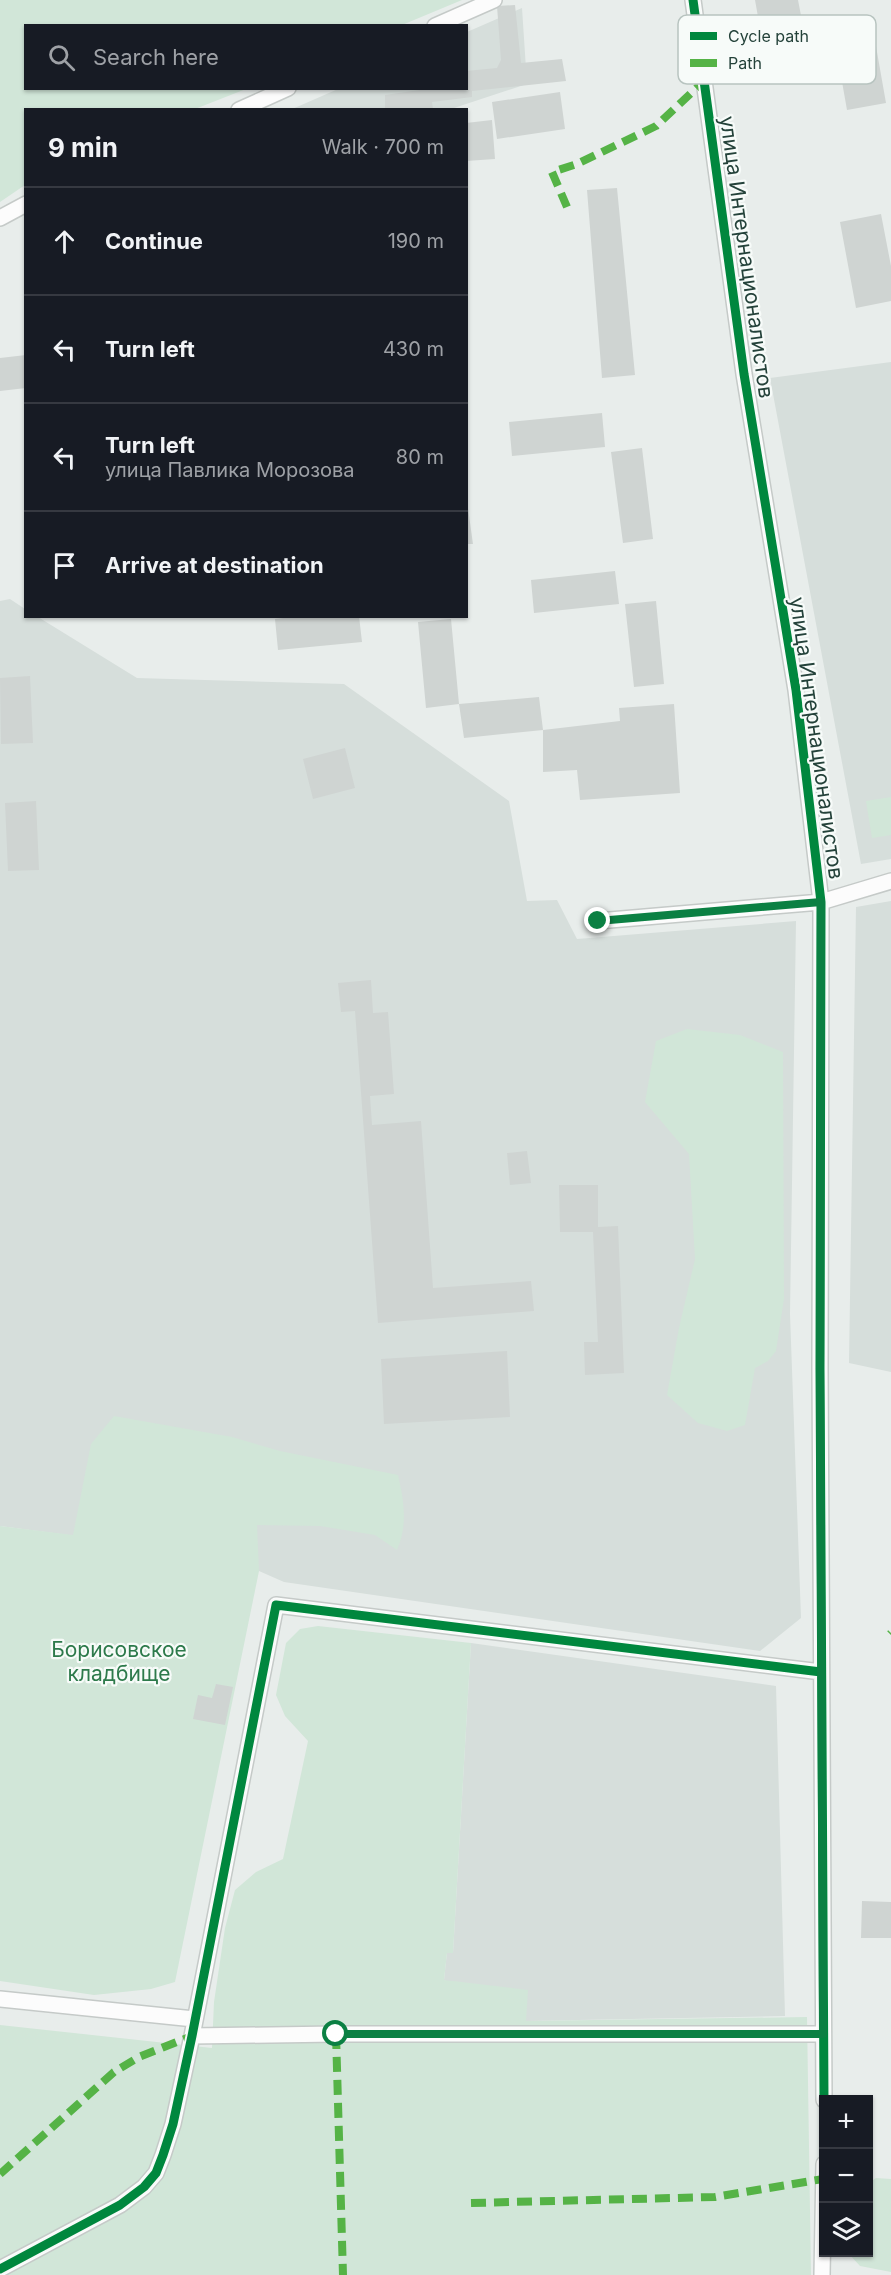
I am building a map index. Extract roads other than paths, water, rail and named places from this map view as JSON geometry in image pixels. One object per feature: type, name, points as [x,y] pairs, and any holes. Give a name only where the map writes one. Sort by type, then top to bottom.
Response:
[{"type":"street","points":[[440,24],[494,0]]},
{"type":"street","name":"улица Интернационалистов","points":[[693,0],[695,15]]},
{"type":"street","name":"улица Интернационалистов","points":[[704,84],[744,374],[796,690],[821,902],[821,1672],[824,2095]]},
{"type":"street","points":[[244,108],[284,90]]},
{"type":"street","points":[[0,218],[24,205]]},
{"type":"street","points":[[598,921],[821,902],[891,881]]},
{"type":"street","points":[[0,2270],[120,2205],[144,2187],[156,2173],[164,2155],[192,2036],[276,1605],[821,1672]]},
{"type":"street","points":[[0,1999],[194,2019]]},
{"type":"street","points":[[192,2036],[823,2034]]},
{"type":"street","points":[[822,2275],[823,2203]]},
{"type":"park label","name":"Борисовское кладбище","points":[[119,1661]]}]
